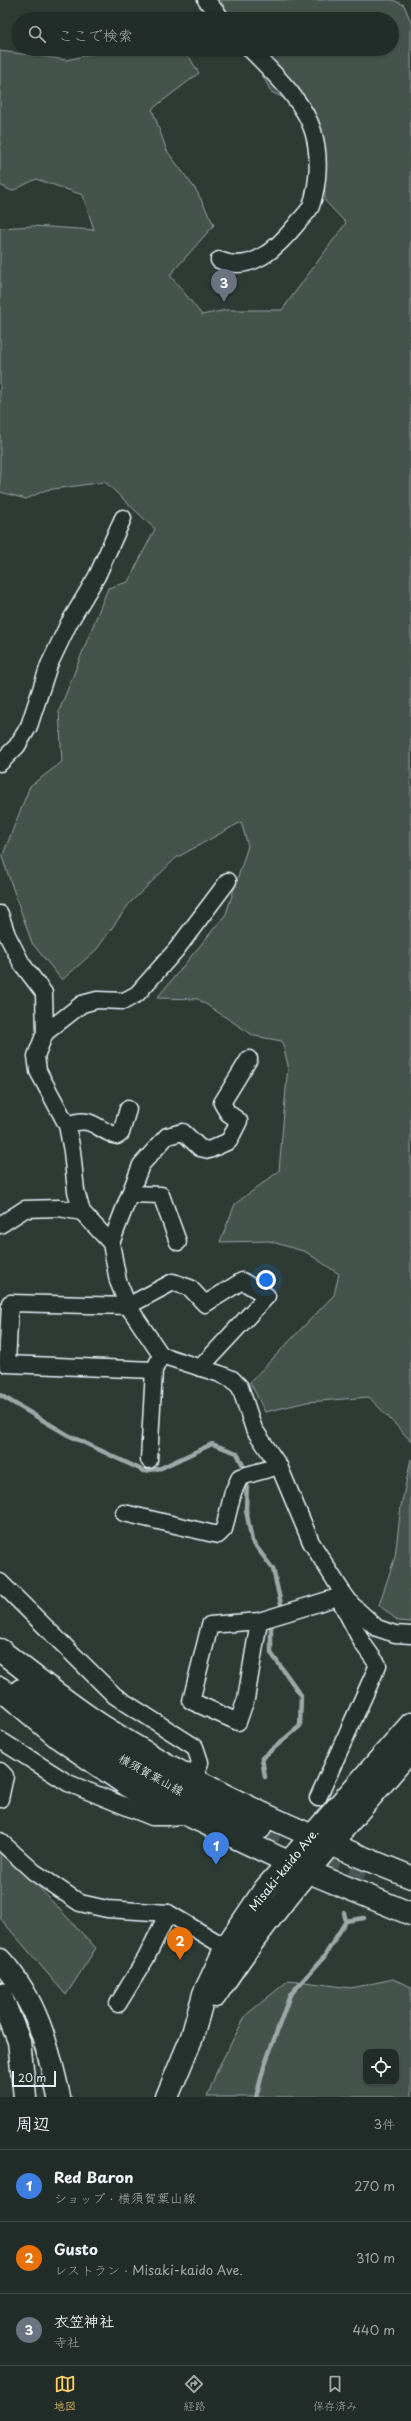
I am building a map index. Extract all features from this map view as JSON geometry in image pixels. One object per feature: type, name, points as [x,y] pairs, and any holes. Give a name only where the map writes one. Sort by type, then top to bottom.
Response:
[{"type":"main road","points":[[0,1651],[101,1725],[194,1779],[311,1835],[411,1877]]},
{"type":"main road","name":"横須賀葉山線","points":[[0,1651],[50,1710]]},
{"type":"main road","name":"横須賀葉山線","points":[[0,1677],[50,1710],[90,1740],[141,1772],[260,1828]]},
{"type":"main road","points":[[0,1688],[71,1747],[134,1789],[309,1872],[411,1914]]},
{"type":"main road","name":"Misaki-kaido Ave.","points":[[167,2097],[192,2037],[265,1889],[311,1835],[411,1724]]},
{"type":"main road","name":"Misaki-kaido Ave.","points":[[233,1952],[309,1872],[411,1750]]},
{"type":"main road","points":[[365,1875],[411,1894]]},
{"type":"main road","points":[[0,1960],[18,1980],[38,2018],[46,2037],[59,2097]]},
{"type":"main road","points":[[0,1994],[19,2040],[25,2097]]},
{"type":"main road","points":[[0,2027],[8,2053],[12,2097]]},
{"type":"street","points":[[206,0],[216,12]]},
{"type":"street","points":[[219,260],[229,265],[246,265],[281,244],[310,207],[318,177],[317,152],[313,132],[307,116],[256,56]]},
{"type":"street","points":[[0,763],[17,746],[29,726],[49,665],[69,623],[97,576],[123,518]]},
{"type":"street","points":[[45,1033],[82,1004],[97,1000],[124,1001],[137,994],[176,950],[228,881]]},
{"type":"street","points":[[0,914],[7,935],[22,964],[44,993],[45,1033],[36,1056],[38,1071],[67,1125],[76,1191],[82,1212],[110,1244],[118,1281],[128,1306],[158,1362],[149,1460]]},
{"type":"street","points":[[110,1244],[141,1165],[166,1136],[183,1132],[200,1148],[209,1150],[229,1141],[239,1121],[228,1113],[222,1103],[249,1060]]},
{"type":"street","points":[[67,1125],[81,1120],[90,1122],[117,1136],[121,1133],[128,1109]]},
{"type":"street","points":[[130,1194],[161,1195],[178,1242]]},
{"type":"street","points":[[0,1225],[25,1209],[59,1208],[82,1212]]},
{"type":"street","points":[[200,1368],[267,1296],[242,1281],[206,1304],[190,1288],[173,1282],[128,1306],[10,1303],[7,1364],[158,1362],[200,1368],[232,1379],[240,1388],[254,1430],[279,1466],[311,1542],[340,1593],[363,1644],[378,1665],[318,1798]]},
{"type":"street","points":[[124,1513],[218,1535],[224,1529],[233,1492],[240,1477],[279,1466]]},
{"type":"street","points":[[3,1590],[114,1696],[195,1747],[200,1762],[194,1779]]},
{"type":"street","points":[[259,1621],[246,1698],[238,1722],[191,1701],[210,1625],[259,1621],[340,1593]]},
{"type":"street","points":[[340,1593],[377,1628],[395,1634],[411,1634]]},
{"type":"street","points":[[0,1740],[68,1783],[152,1817],[187,1815]]},
{"type":"street","points":[[0,1771],[5,1776],[0,1799]]},
{"type":"street","points":[[0,1841],[34,1872],[80,1903],[107,1909],[168,1913],[233,1952]]},
{"type":"street","points":[[118,2004],[146,1958],[168,1913]]},
{"type":"shaded area","points":[[220,0],[393,0],[404,5],[411,22],[411,1441],[369,1397],[307,1402],[265,1412],[250,1382],[334,1295],[339,1274],[306,1252],[269,1241],[220,1242],[235,1204],[279,1171],[288,1065],[282,1041],[254,1036],[198,999],[157,998],[226,914],[248,846],[241,822],[176,858],[129,904],[97,949],[62,980],[32,943],[2,857],[30,786],[62,762],[59,711],[108,588],[128,582],[155,529],[105,482],[46,490],[26,499],[0,492],[0,228],[33,226],[94,230],[83,195],[36,179],[12,191],[0,185],[0,51],[12,53],[12,56],[37,56],[67,60],[84,56],[188,56],[199,73],[152,109],[167,151],[196,190],[214,225],[170,275],[202,315],[226,310],[282,310],[346,223],[325,201],[324,163],[310,110],[271,92],[253,56],[399,56],[399,12],[228,12]]},
{"type":"shaded area","points":[[411,1459],[411,1622],[398,1621],[379,1605],[395,1557],[401,1506]]},
{"type":"shaded area","points":[[0,1846],[96,1948],[66,1995],[0,1918]]},
{"type":"shaded area","points":[[393,1979],[411,1987],[411,2097],[207,2097],[218,2068],[246,2015],[289,1980],[351,1988]]},
{"type":"waterway","points":[[0,1395],[68,1435],[144,1471],[161,1468],[212,1444],[237,1453],[246,1472]]},
{"type":"waterway","points":[[247,1479],[246,1510],[252,1541],[273,1569],[282,1608],[280,1611]]},
{"type":"waterway","points":[[265,1777],[262,1758],[300,1726],[301,1695],[271,1653],[271,1626],[274,1620]]},
{"type":"waterway","points":[[344,1913],[346,1921]]},
{"type":"waterway","points":[[346,1921],[364,1918]]},
{"type":"waterway","points":[[256,2097],[264,2067],[290,1995],[324,1957],[346,1921]]},
{"type":"tunnel","points":[[260,1828],[365,1875]]},
{"type":"place","name":"衣笠神社","points":[[224,302]]},
{"type":"place","name":"Red Baron","points":[[216,1865]]},
{"type":"place","name":"Gusto","points":[[180,1960]]}]
